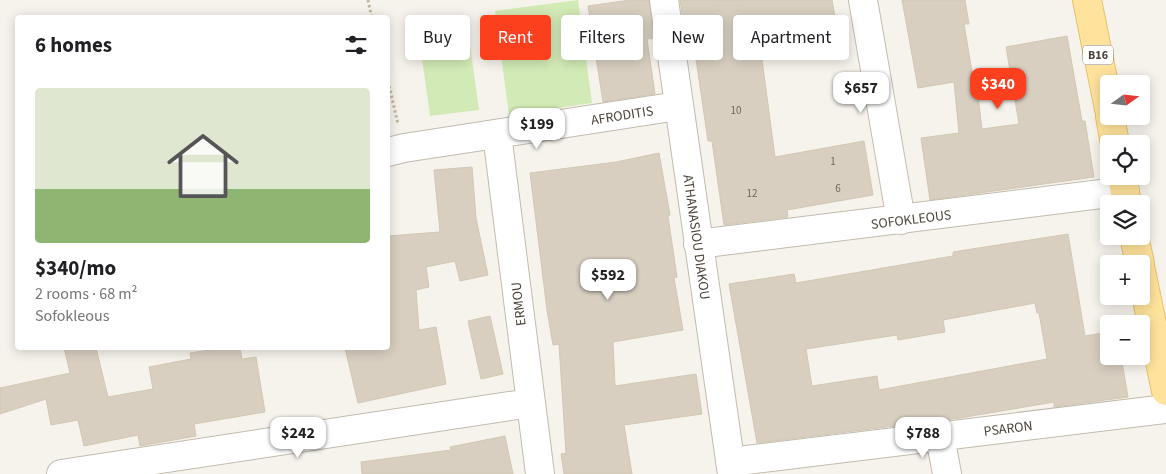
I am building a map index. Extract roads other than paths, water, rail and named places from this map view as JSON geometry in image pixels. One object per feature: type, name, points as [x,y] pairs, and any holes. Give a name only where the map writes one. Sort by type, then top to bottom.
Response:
[{"type":"main road","name":"B16","points":[[1088,0],[1102,75]]},
{"type":"main road","points":[[1148,305],[1166,391]]},
{"type":"street","name":"ATHANASIOU DIAKOU","points":[[664,0],[731,468]]},
{"type":"street","points":[[863,0],[901,220]]},
{"type":"street","name":"AFRODITIS","points":[[396,150],[678,106]]},
{"type":"street","name":"ERMOU","points":[[497,134],[540,474]]},
{"type":"street","name":"SOFOKLEOUS","points":[[698,244],[901,220],[1124,190]]},
{"type":"street","points":[[61,474],[530,403]]},
{"type":"street","name":"PSARON","points":[[731,468],[940,436],[1166,409]]},
{"type":"street","points":[[940,436],[947,474]]}]
